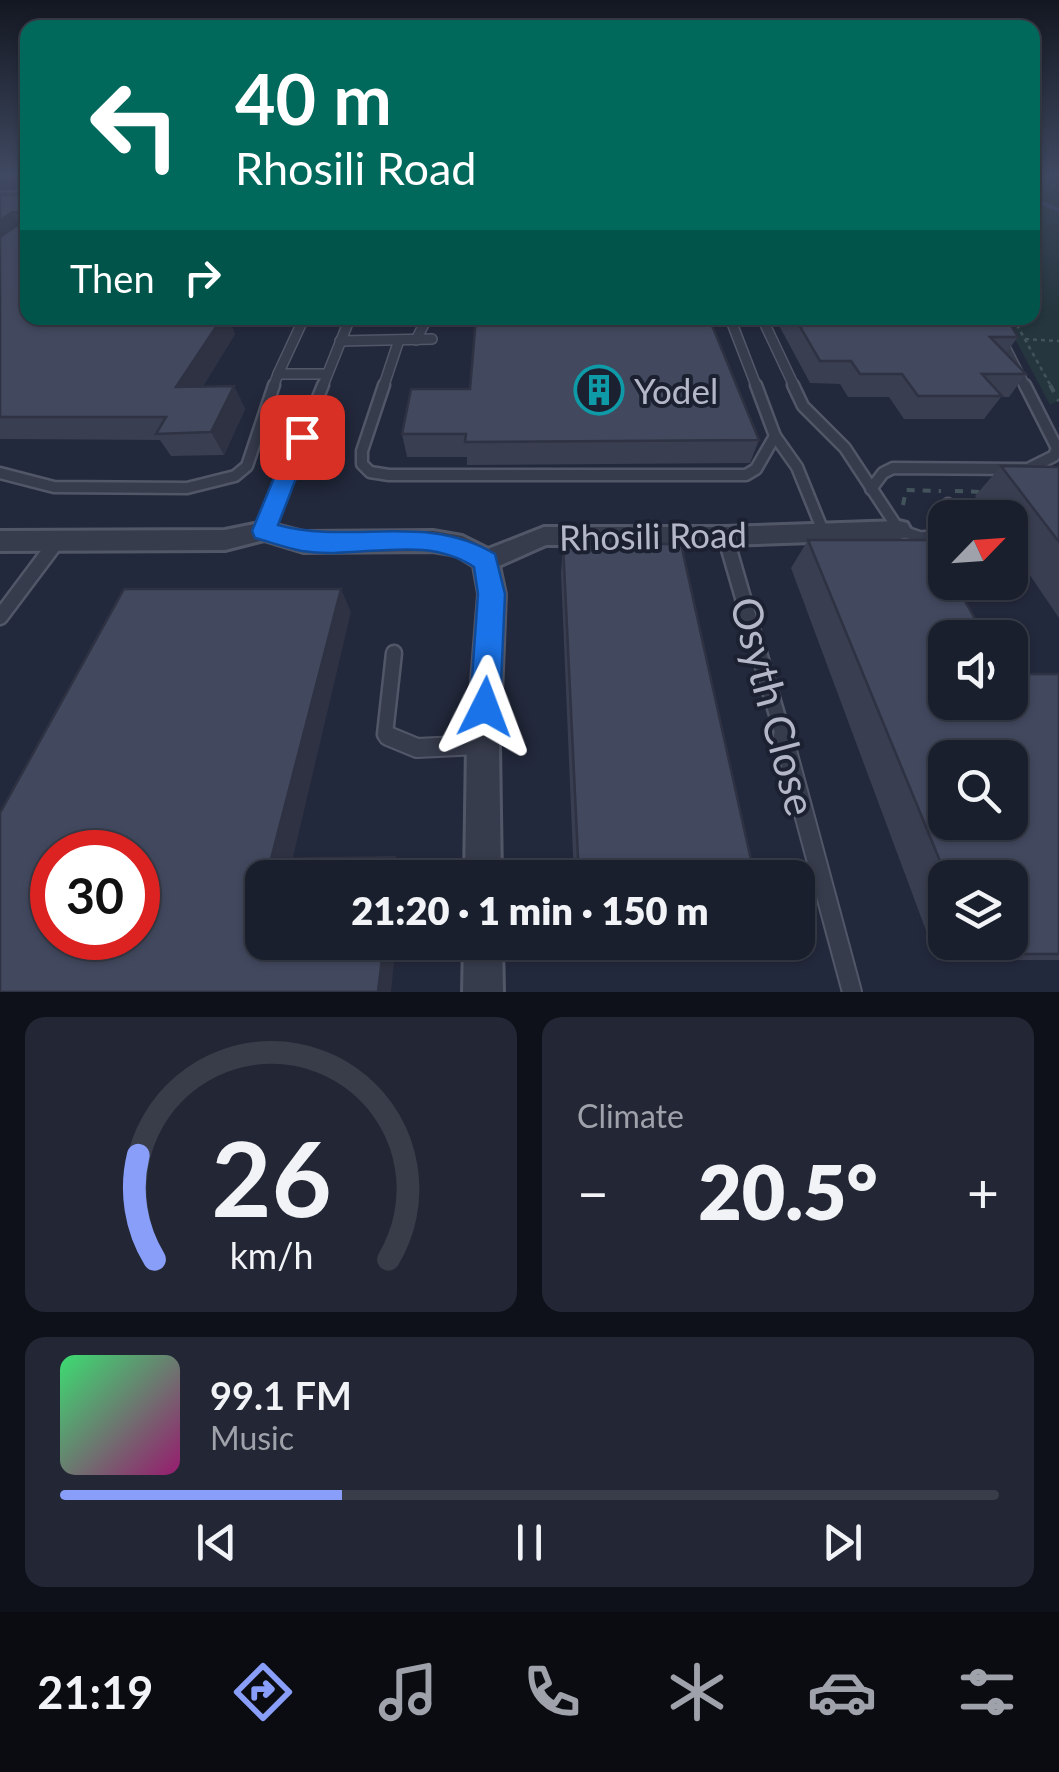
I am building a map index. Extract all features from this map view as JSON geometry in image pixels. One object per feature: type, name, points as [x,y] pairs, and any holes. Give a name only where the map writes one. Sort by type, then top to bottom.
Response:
[{"type":"street","name":"Rhosili Road","points":[[486,561],[544,536],[725,536],[899,530]]},
{"type":"street","points":[[0,542],[225,540],[264,531],[304,542],[433,541],[462,546],[486,561],[492,594],[483,745],[483,860]]},
{"type":"street","points":[[482,960],[482,992]]},
{"type":"lane","points":[[0,473],[54,487],[187,488],[235,476],[247,466],[278,374],[301,325]]},
{"type":"lane","points":[[264,531],[347,325]]},
{"type":"lane","points":[[416,340],[424,325]]},
{"type":"lane","points":[[733,325],[774,436],[796,467],[823,531]]},
{"type":"lane","points":[[765,325],[803,406],[844,448],[899,530],[928,540]]},
{"type":"lane","points":[[871,489],[883,473],[893,468],[1028,469],[1054,456],[1057,448],[994,325]]},
{"type":"lane","points":[[399,340],[362,451],[362,464],[370,472],[746,475],[756,468],[774,436]]},
{"type":"lane","points":[[340,341],[432,340]]},
{"type":"lane","points":[[278,374],[327,374]]},
{"type":"lane","name":"Osyth Close","points":[[725,536],[748,605],[852,992]]},
{"type":"lane","points":[[0,617],[57,541]]},
{"type":"lane","points":[[394,652],[385,734],[396,744],[421,749],[483,745]]},
{"type":"path","points":[[1017,325],[1059,401]]},
{"type":"path","points":[[1025,339],[1059,341]]},
{"type":"path","points":[[899,530],[906,490],[990,492]]},
{"type":"shaded area","points":[[1040,222],[1059,222],[1059,400],[1050,405],[1008,325],[1040,325]]},
{"type":"building","points":[[20,223],[20,325],[217,325],[176,387],[234,386],[211,432],[156,434],[166,417],[0,417],[0,237]]},
{"type":"building","name":"Yodel","points":[[475,325],[712,325],[759,440],[465,442],[466,434],[402,434],[411,389],[470,389]]},
{"type":"building","points":[[799,325],[1011,325],[1018,337],[990,337],[1026,374],[982,374],[1002,396],[918,396],[902,374],[860,374],[851,361],[820,361]]},
{"type":"building","points":[[1001,466],[1059,467],[1059,542],[1028,500]]},
{"type":"building","points":[[808,540],[928,540],[928,600],[964,600],[976,620],[928,620],[928,720],[1028,720],[1028,674],[1059,674],[1059,954],[1028,954],[1028,860],[940,860],[931,840],[1028,840],[1028,740],[928,740],[928,832]]},
{"type":"building","points":[[563,544],[681,544],[751,860],[578,860]]},
{"type":"building","points":[[124,589],[341,589],[271,859],[395,857],[395,860],[245,860],[245,960],[382,960],[378,992],[0,992],[0,813]]},
{"type":"place","name":"Yodel","points":[[599,390]]},
{"type":"route","points":[[302,437],[264,531],[304,542],[433,541],[462,546],[486,561],[492,594],[485,707]]}]
